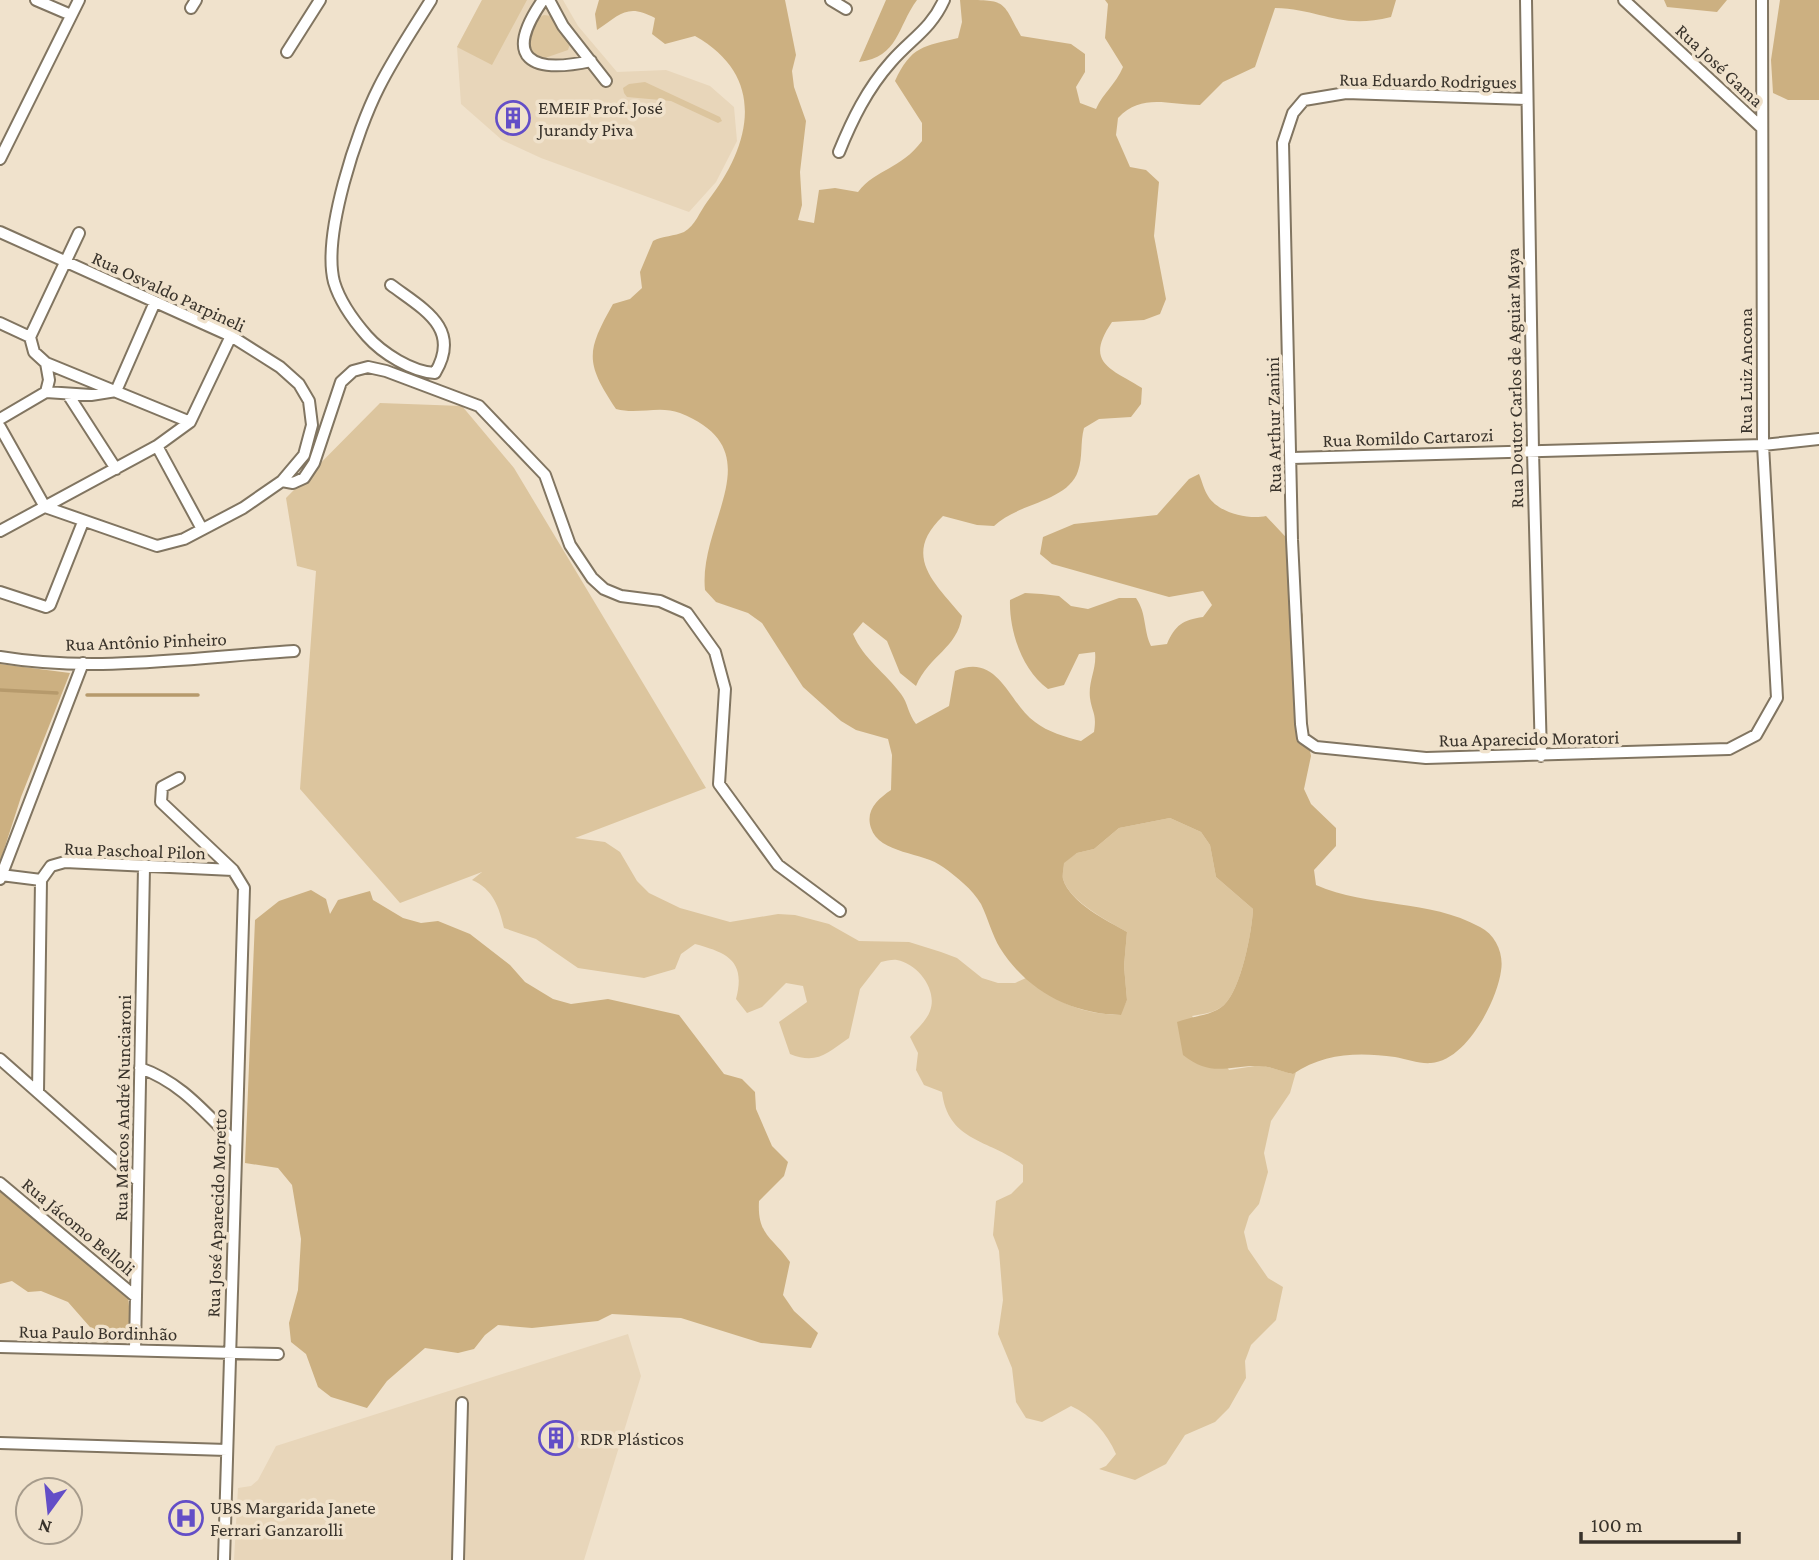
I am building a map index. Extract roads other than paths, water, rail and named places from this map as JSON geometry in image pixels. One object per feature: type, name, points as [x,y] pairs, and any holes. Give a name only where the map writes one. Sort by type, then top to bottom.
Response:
[{"type":"street","points":[[36,0],[71,15]]},
{"type":"street","points":[[0,159],[79,0]]},
{"type":"street","points":[[287,52],[320,0]]},
{"type":"street","points":[[391,285],[437,320],[444,337],[443,360],[435,373],[422,372],[375,346],[351,317],[334,281],[335,220],[351,160],[380,85],[431,0]]},
{"type":"street","points":[[543,0],[525,30],[523,42],[526,54],[537,65],[547,67],[591,61]]},
{"type":"street","points":[[549,0],[563,26],[606,81]]},
{"type":"street","points":[[831,0],[846,9]]},
{"type":"street","points":[[839,152],[853,118],[873,85],[891,61],[934,21],[944,0]]},
{"type":"street","name":"Rua Doutor Carlos de Aguiar Maya","points":[[1526,0],[1541,756]]},
{"type":"street","name":"Rua José Gama","points":[[1624,0],[1761,127]]},
{"type":"street","name":"Rua Luiz Ancona","points":[[1756,735],[1777,698],[1763,445],[1762,0]]},
{"type":"street","name":"Rua Eduardo Rodrigues","points":[[1293,113],[1304,100],[1346,93],[1527,99]]},
{"type":"street","name":"Rua Arthur Zanini","points":[[1293,113],[1283,142],[1292,540],[1303,738]]},
{"type":"street","name":"Rua Osvaldo Parpineli","points":[[0,232],[231,336],[280,367],[299,384],[309,401],[312,425],[304,455],[282,481],[243,508],[184,539],[157,546],[46,507]]},
{"type":"street","points":[[79,233],[30,337],[34,352],[46,363],[190,422]]},
{"type":"street","points":[[116,391],[155,302]]},
{"type":"street","points":[[0,323],[30,337]]},
{"type":"street","points":[[0,531],[157,446],[190,422],[231,336]]},
{"type":"street","points":[[46,363],[49,380],[46,392]]},
{"type":"street","points":[[282,481],[293,483],[304,478],[314,463],[341,383],[353,371],[368,367],[386,371],[479,407],[545,475],[570,545],[592,578],[604,589],[621,596],[660,601],[687,614],[708,642],[715,652],[725,689],[719,785],[778,865],[840,911]]},
{"type":"street","points":[[0,419],[46,392],[69,396],[116,391]]},
{"type":"street","points":[[69,396],[116,469]]},
{"type":"street","points":[[0,427],[46,507]]},
{"type":"street","name":"Rua Romildo Cartarozi","points":[[1292,458],[1763,445],[1819,439]]},
{"type":"street","points":[[157,446],[202,529]]},
{"type":"street","points":[[0,592],[47,607],[52,603],[83,522]]},
{"type":"street","name":"Rua Antônio Pinheiro","points":[[0,657],[83,663],[294,651]]},
{"type":"street","points":[[38,1093],[41,880],[1,877],[83,663]]},
{"type":"street","name":"Rua Aparecido Moratori","points":[[1303,738],[1316,747],[1426,758],[1729,749],[1756,735]]},
{"type":"street","points":[[178,778],[162,787],[161,802],[233,870]]},
{"type":"street","name":"Rua Paschoal Pilon","points":[[41,880],[51,866],[65,862],[233,870]]},
{"type":"street","name":"Rua Marcos André Nunciaroni","points":[[135,1350],[144,867]]},
{"type":"street","name":"Rua José Aparecido Moretto","points":[[224,1560],[244,888],[233,870]]},
{"type":"street","points":[[0,1059],[138,1181]]},
{"type":"street","points":[[140,1068],[163,1076],[180,1088],[235,1142]]},
{"type":"street","name":"Rua Jácomo Belloli","points":[[0,1183],[136,1297]]},
{"type":"street","name":"Rua Paulo Bordinhão","points":[[0,1347],[278,1354]]},
{"type":"street","points":[[458,1560],[462,1403]]},
{"type":"street","points":[[0,1443],[227,1450]]},
{"type":"waterway","points":[[0,690],[57,693]]},
{"type":"waterway","points":[[87,695],[198,695]]},
{"type":"place","name":"EMEIF Prof. José Jurandy Piva","points":[[513,118]]},
{"type":"place","name":"RDR Plásticos","points":[[556,1438]]},
{"type":"place","name":"UBS Margarida Janete Ferrari Ganzarolli","points":[[186,1518]]}]
